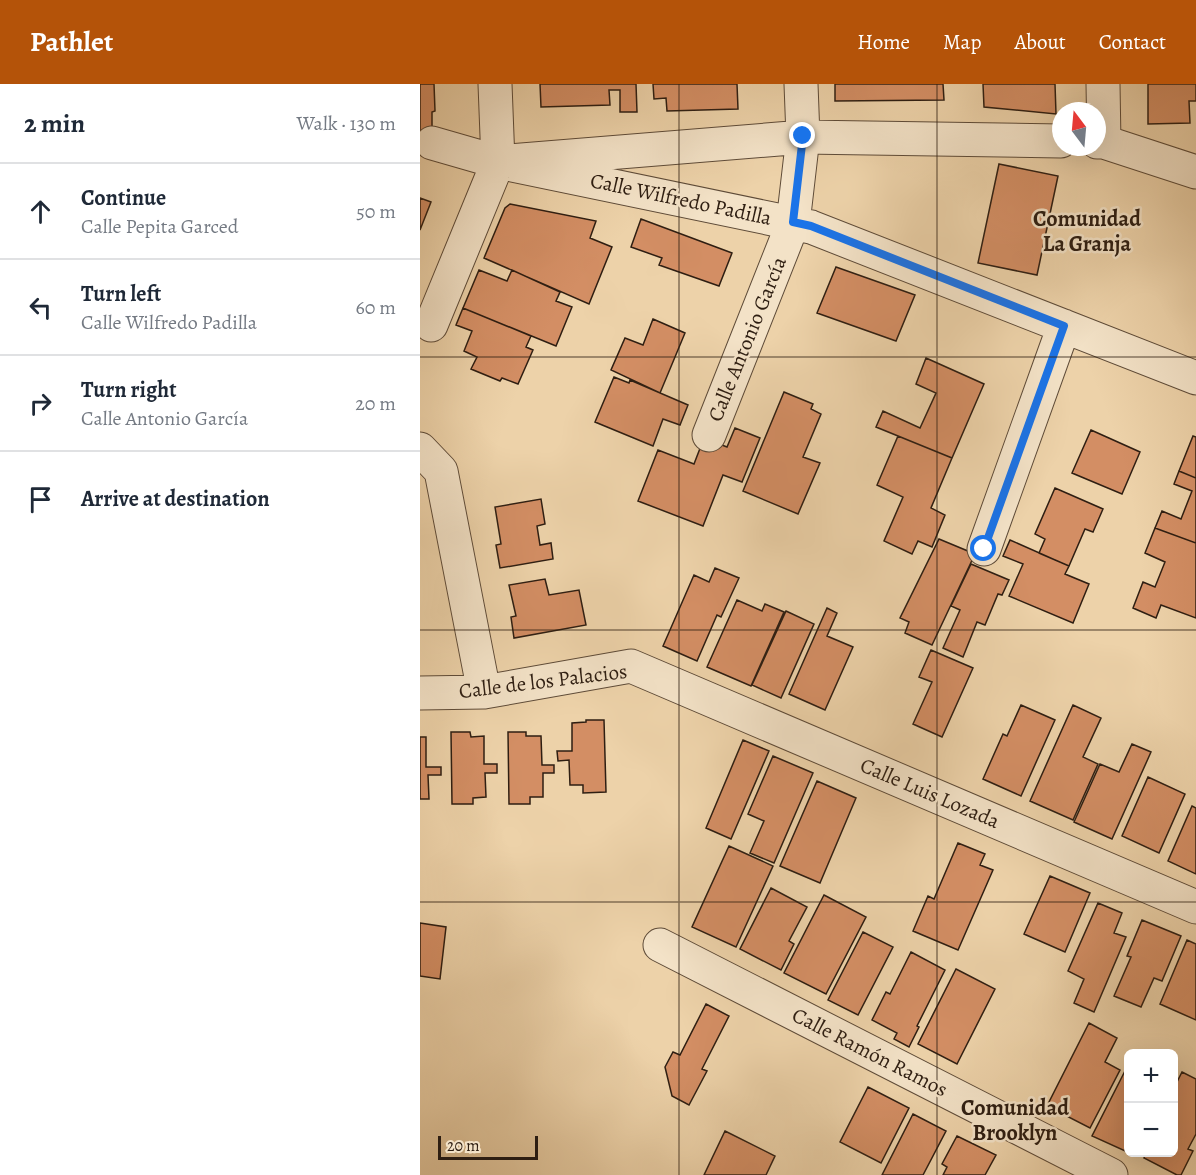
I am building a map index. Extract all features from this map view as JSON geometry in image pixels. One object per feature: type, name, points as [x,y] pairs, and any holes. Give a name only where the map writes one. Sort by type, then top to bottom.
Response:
[{"type":"street","points":[[431,325],[498,162],[495,84]]},
{"type":"street","name":"Calle Antonio García","points":[[709,435],[793,222],[803,136],[801,84]]},
{"type":"street","points":[[1102,102],[1103,84]]},
{"type":"street","points":[[498,162],[803,136],[1052,141]]},
{"type":"street","name":"Calle Wilfredo Padilla","points":[[432,143],[498,162],[811,226],[1196,378]]},
{"type":"street","points":[[1106,144],[1196,171]]},
{"type":"street","points":[[984,549],[1064,326]]},
{"type":"street","points":[[420,448],[441,471],[484,692]]},
{"type":"street","name":"Calle de los Palacios","points":[[420,693],[484,692],[631,666],[665,680]]},
{"type":"street","name":"Calle Luis Lozada","points":[[665,680],[1196,907]]},
{"type":"street","name":"Calle Ramón Ramos","points":[[660,945],[1111,1175]]},
{"type":"building","points":[[420,84],[434,84],[435,111],[432,112],[432,130],[420,131]]},
{"type":"building","points":[[540,84],[636,84],[637,112],[620,112],[620,90],[609,90],[610,105],[541,107]]},
{"type":"building","points":[[653,84],[737,84],[738,109],[667,111],[666,98],[654,99]]},
{"type":"building","points":[[835,84],[943,84],[944,100],[835,101]]},
{"type":"building","points":[[983,84],[1055,84],[1056,102],[1052,102],[1052,114],[984,107]]},
{"type":"building","points":[[1148,84],[1196,84],[1196,101],[1189,101],[1190,123],[1148,124]]},
{"type":"building","points":[[999,164],[1058,176],[1037,275],[978,263]]},
{"type":"building","points":[[420,198],[431,202],[420,230]]},
{"type":"building","points":[[510,204],[596,221],[590,238],[612,247],[589,304],[484,258],[505,208]]},
{"type":"building","points":[[641,219],[732,253],[719,286],[659,265],[662,258],[631,247]]},
{"type":"building","points":[[836,267],[915,295],[896,341],[817,313]]},
{"type":"building","points":[[479,270],[507,281],[512,270],[560,292],[556,301],[572,307],[556,346],[463,308]]},
{"type":"building","points":[[463,308],[531,336],[526,347],[533,350],[518,384],[502,378],[500,381],[471,369],[477,357],[464,351],[472,331],[456,325]]},
{"type":"building","points":[[653,319],[685,333],[660,393],[611,370],[625,338],[643,345]]},
{"type":"building","points":[[926,358],[984,384],[952,458],[876,427],[883,411],[920,428],[936,393],[916,384]]},
{"type":"building","points":[[614,377],[629,383],[630,380],[688,405],[680,425],[663,419],[653,446],[595,422]]},
{"type":"building","points":[[784,392],[813,404],[811,409],[821,414],[803,457],[820,463],[798,514],[743,491]]},
{"type":"building","points":[[735,428],[760,438],[742,482],[723,475],[703,526],[638,501],[658,450],[694,464],[704,438],[727,447]]},
{"type":"building","points":[[1091,430],[1140,452],[1122,494],[1072,473]]},
{"type":"building","points":[[898,436],[952,458],[931,508],[945,515],[932,547],[918,541],[912,554],[884,541],[903,497],[877,485]]},
{"type":"building","points":[[1193,436],[1196,437],[1196,478],[1179,471]]},
{"type":"building","points":[[1179,471],[1196,478],[1196,543],[1155,528],[1162,511],[1181,519],[1192,491],[1174,484]]},
{"type":"building","points":[[1055,488],[1103,509],[1093,532],[1085,529],[1069,566],[1039,553],[1045,539],[1035,534]]},
{"type":"building","points":[[541,499],[545,524],[537,526],[540,545],[551,543],[553,559],[500,568],[496,545],[501,544],[495,507]]},
{"type":"building","points":[[1155,528],[1196,543],[1196,618],[1161,605],[1156,618],[1133,608],[1143,582],[1155,587],[1165,562],[1145,553]]},
{"type":"building","points":[[939,539],[975,554],[932,645],[905,633],[909,622],[900,618]]},
{"type":"building","points":[[1010,540],[1069,566],[1065,574],[1089,584],[1073,623],[1009,596],[1023,564],[1003,556]]},
{"type":"building","points":[[971,564],[1009,580],[1002,595],[998,594],[985,625],[977,622],[963,657],[943,648],[960,610],[951,606]]},
{"type":"building","points":[[715,568],[739,578],[721,617],[717,615],[697,661],[663,646],[694,575],[709,582]]},
{"type":"building","points":[[545,579],[549,595],[579,590],[586,625],[514,638],[511,617],[516,616],[509,585]]},
{"type":"building","points":[[737,600],[762,611],[765,604],[784,612],[751,686],[707,667]]},
{"type":"building","points":[[827,608],[837,613],[827,636],[853,647],[825,710],[789,694]]},
{"type":"building","points":[[786,611],[814,624],[781,698],[752,685]]},
{"type":"building","points":[[931,650],[973,668],[942,737],[913,724],[932,682],[919,677]]},
{"type":"building","points":[[1021,705],[1055,720],[1021,796],[983,779],[1003,734],[1007,736]]},
{"type":"building","points":[[1073,705],[1101,718],[1083,757],[1098,764],[1073,820],[1030,801]]},
{"type":"building","points":[[586,720],[604,720],[606,792],[583,793],[583,785],[570,785],[569,760],[558,761],[557,751],[572,751],[572,723],[586,722]]},
{"type":"building","points":[[451,732],[470,732],[471,737],[484,736],[484,764],[497,764],[497,773],[485,773],[486,797],[473,798],[473,804],[452,804]]},
{"type":"building","points":[[508,732],[526,732],[526,736],[541,736],[542,765],[554,765],[554,773],[543,773],[543,797],[530,797],[530,804],[509,804]]},
{"type":"building","points":[[420,737],[426,737],[426,767],[441,767],[441,775],[428,775],[429,799],[420,799]]},
{"type":"building","points":[[743,740],[769,751],[731,839],[706,828]]},
{"type":"building","points":[[1132,744],[1151,752],[1112,839],[1074,822],[1100,764],[1119,772]]},
{"type":"building","points":[[773,756],[813,773],[774,863],[750,853],[764,821],[748,814]]},
{"type":"building","points":[[1148,777],[1185,794],[1159,853],[1122,836]]},
{"type":"building","points":[[817,781],[856,798],[820,883],[780,866]]},
{"type":"building","points":[[1192,806],[1196,808],[1196,874],[1168,861]]},
{"type":"building","points":[[958,843],[985,854],[980,865],[993,870],[958,950],[913,931],[928,896],[934,899]]},
{"type":"building","points":[[729,846],[773,866],[736,947],[692,927]]},
{"type":"building","points":[[1050,876],[1090,893],[1065,952],[1024,934]]},
{"type":"building","points":[[771,888],[807,907],[789,941],[794,944],[781,970],[740,949]]},
{"type":"building","points":[[824,895],[866,917],[826,994],[784,973]]},
{"type":"building","points":[[1098,903],[1122,913],[1114,933],[1126,937],[1094,1012],[1074,1003],[1084,979],[1068,971]]},
{"type":"building","points":[[1142,920],[1181,936],[1162,981],[1154,978],[1141,1007],[1114,996],[1131,957],[1127,956]]},
{"type":"building","points":[[420,923],[446,927],[440,979],[420,976]]},
{"type":"building","points":[[863,932],[893,947],[858,1015],[828,1000]]},
{"type":"building","points":[[1187,940],[1196,944],[1196,1020],[1160,1004]]},
{"type":"building","points":[[911,952],[945,970],[909,1047],[894,1039],[897,1033],[872,1020],[886,992],[890,994]]},
{"type":"building","points":[[956,969],[995,989],[957,1064],[918,1044]]},
{"type":"building","points":[[706,1004],[729,1016],[702,1069],[707,1071],[689,1105],[672,1096],[665,1067],[673,1052],[680,1055]]},
{"type":"building","points":[[1089,1023],[1117,1038],[1105,1062],[1120,1070],[1090,1128],[1047,1106]]},
{"type":"building","points":[[1182,1072],[1196,1079],[1196,1134],[1188,1149],[1193,1151],[1181,1175],[1144,1158],[1178,1157],[1178,1080]]},
{"type":"building","points":[[1124,1073],[1124,1150],[1092,1136]]},
{"type":"building","points":[[868,1087],[909,1108],[881,1163],[840,1142]]},
{"type":"building","points":[[913,1114],[946,1131],[923,1175],[882,1175]]},
{"type":"building","points":[[725,1131],[775,1156],[766,1175],[704,1175]]},
{"type":"building","points":[[957,1136],[996,1155],[985,1175],[943,1175],[947,1167],[942,1164]]},
{"type":"district","name":"Comunidad La Granja","points":[[1087,232]]},
{"type":"district","name":"Comunidad Brooklyn","points":[[1015,1120]]},
{"type":"route","points":[[803,136],[793,222],[811,226],[1064,326],[984,549]]}]
